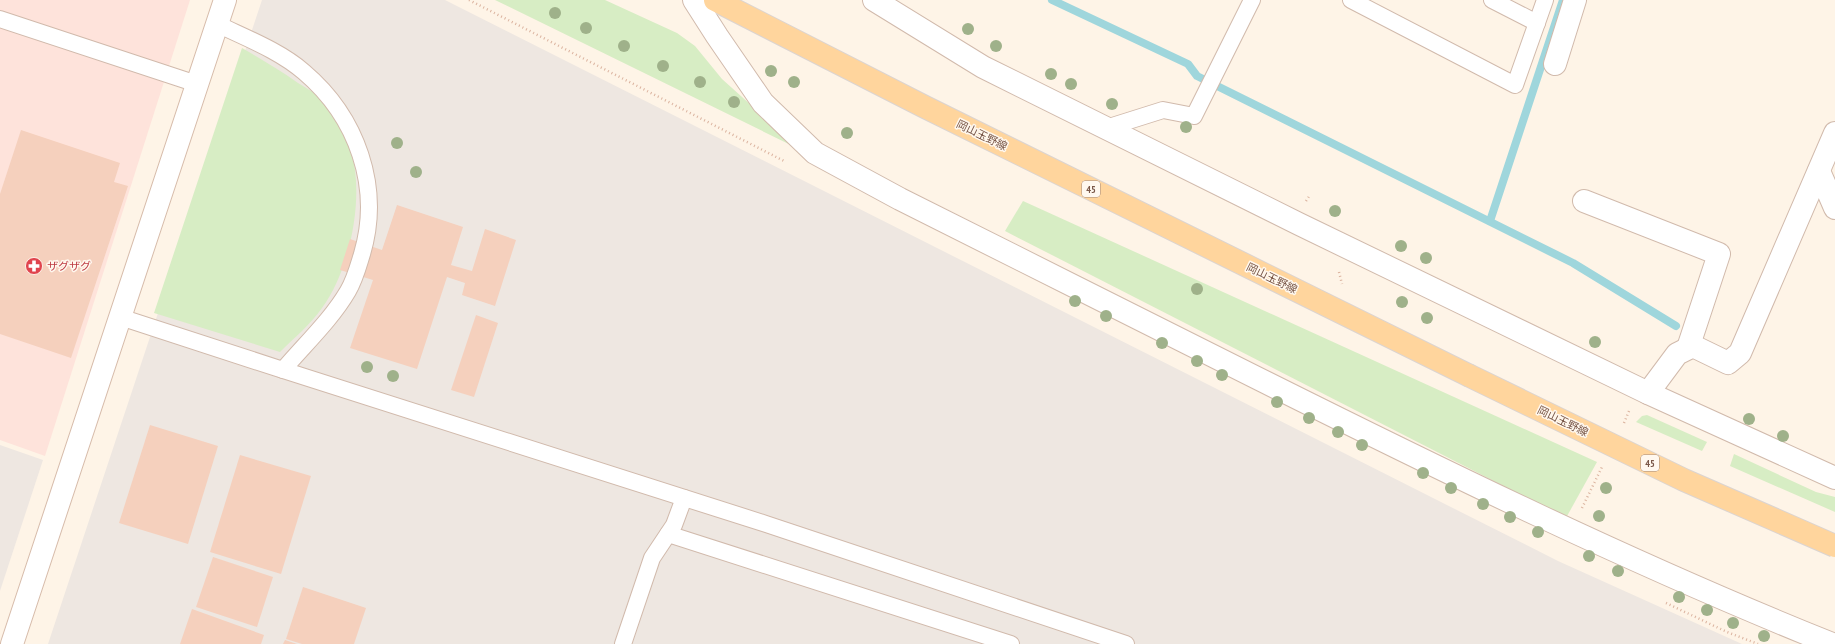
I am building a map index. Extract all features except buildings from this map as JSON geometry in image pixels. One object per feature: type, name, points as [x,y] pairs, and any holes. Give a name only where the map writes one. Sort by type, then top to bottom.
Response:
[{"type":"main road","name":"岡山玉野線","points":[[715,0],[932,110],[1468,375],[1684,480],[1835,546]]},
{"type":"street","points":[[12,644],[225,0]]},
{"type":"street","points":[[694,0],[716,36],[763,103],[815,153],[900,199],[1429,464],[1760,615],[1832,644]]},
{"type":"street","points":[[874,0],[983,66],[1299,224],[1648,393],[1835,478]]},
{"type":"street","points":[[1555,64],[1575,0]]},
{"type":"street","points":[[1648,393],[1677,354],[1688,348],[1693,346],[1728,363],[1740,352],[1835,133]]},
{"type":"street","points":[[1819,171],[1835,208]]},
{"type":"street","points":[[1584,201],[1719,254],[1688,348]]},
{"type":"lane","points":[[1106,128],[1163,110],[1194,116],[1252,0]]},
{"type":"lane","points":[[1351,0],[1515,85],[1545,0]]},
{"type":"lane","points":[[1492,0],[1537,23]]},
{"type":"lane","points":[[0,19],[197,84]]},
{"type":"lane","points":[[217,24],[281,57],[303,71],[323,89],[341,112],[356,139],[365,168],[369,194],[369,217],[366,239],[357,271],[349,289],[338,306],[283,370]]},
{"type":"lane","points":[[120,317],[684,498],[1126,644]]},
{"type":"lane","points":[[623,644],[652,558],[674,525],[684,498]]},
{"type":"lane","points":[[668,534],[1011,644]]},
{"type":"shaded area","points":[[0,0],[190,0],[45,456],[0,440]]},
{"type":"shaded area","points":[[262,0],[445,0],[1558,561],[1742,644],[48,644]]},
{"type":"shaded area","points":[[0,445],[43,460],[0,591]]},
{"type":"green space","points":[[495,0],[605,0],[677,33],[695,46],[722,79],[801,150]]},
{"type":"green space","points":[[242,48],[316,95],[331,114],[345,136],[349,144],[355,169],[355,211],[352,232],[347,254],[340,274],[332,292],[322,308],[307,326],[280,352],[154,313]]},
{"type":"green space","points":[[1023,201],[1597,462],[1566,518],[1005,231]]},
{"type":"green space","points":[[1647,415],[1707,442],[1702,451],[1636,422],[1642,416]]},
{"type":"green space","points":[[1734,454],[1816,492],[1835,497],[1835,512],[1730,466]]},
{"type":"waterway","points":[[1052,0],[1188,64],[1197,76],[1573,263],[1676,326]]},
{"type":"waterway","points":[[1490,221],[1563,0]]},
{"type":"place","name":"ザグザグ","points":[[34,266]]}]
